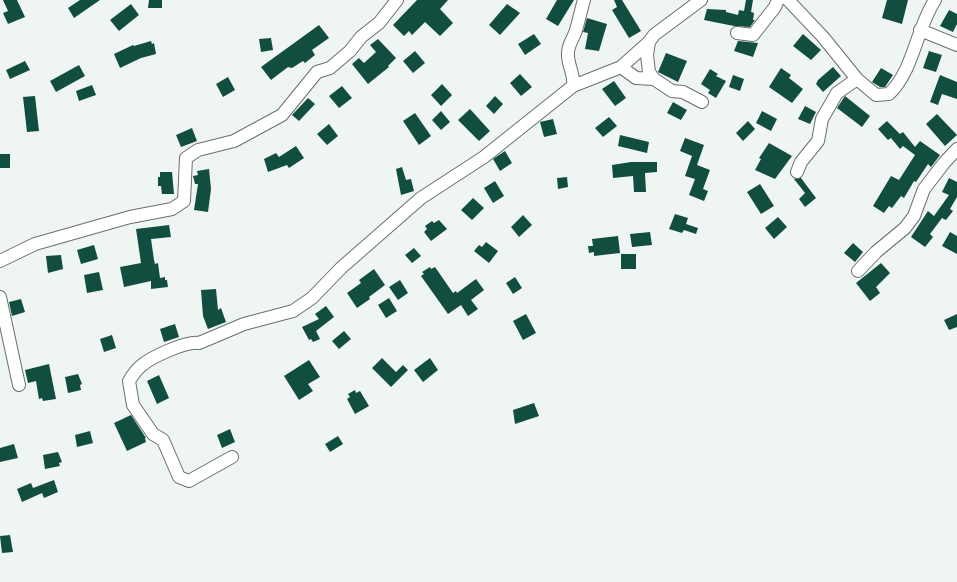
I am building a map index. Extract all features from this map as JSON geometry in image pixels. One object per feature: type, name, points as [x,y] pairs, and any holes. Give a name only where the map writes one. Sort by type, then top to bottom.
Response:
[{"type":"street","points":[[0,260],[35,244],[130,217],[172,210],[184,201],[186,158],[198,150],[234,141],[282,115],[317,72],[330,68],[350,51],[361,37],[379,23],[397,0]]},
{"type":"street","points":[[573,86],[574,81],[567,54],[569,44],[576,32],[584,0]]},
{"type":"street","points":[[232,457],[189,481],[179,477],[163,440],[153,434],[133,404],[128,381],[140,366],[159,355],[193,342],[199,343],[244,324],[293,311],[300,307],[312,298],[341,268],[421,198],[484,157],[573,86],[621,67],[649,42],[654,35],[701,0]]},
{"type":"street","points":[[737,33],[753,35],[771,14],[778,0]]},
{"type":"street","points":[[788,0],[823,37],[857,79],[876,95],[889,94],[901,80],[920,30],[935,0]]},
{"type":"street","points":[[920,30],[957,45]]},
{"type":"street","points":[[649,42],[647,55],[649,72],[654,79],[672,91],[683,92],[702,102]]},
{"type":"street","points":[[621,67],[636,78],[654,79]]},
{"type":"street","points":[[797,172],[801,162],[818,141],[822,119],[837,93],[857,79]]},
{"type":"street","points":[[858,271],[876,252],[905,228],[914,216],[924,189],[957,149]]},
{"type":"street","points":[[0,297],[19,385]]},
{"type":"building","points":[[3,0],[17,0],[25,17],[8,24],[3,13],[8,11]]},
{"type":"building","points":[[80,0],[100,0],[74,18],[68,8]]},
{"type":"building","points":[[149,0],[162,0],[162,8],[148,8]]},
{"type":"building","points":[[417,0],[448,0],[440,9],[453,23],[440,36],[425,22],[412,35],[409,31],[404,36],[393,25]]},
{"type":"building","points":[[557,0],[574,0],[558,26],[546,19]]},
{"type":"building","points":[[614,0],[622,0],[641,31],[629,38],[612,10],[617,7]]},
{"type":"building","points":[[746,0],[753,0],[751,12],[754,13],[753,20],[755,20],[750,27],[734,26],[704,20],[707,9],[726,10],[726,12],[738,15],[739,10],[744,11]]},
{"type":"building","points":[[887,0],[908,0],[902,24],[882,18]]},
{"type":"building","points":[[131,4],[139,15],[119,31],[110,20]]},
{"type":"building","points":[[507,4],[520,13],[500,35],[489,25]]},
{"type":"building","points":[[949,10],[957,14],[957,24],[953,32],[940,26]]},
{"type":"building","points":[[587,18],[607,24],[599,51],[585,49],[588,33],[583,32]]},
{"type":"building","points":[[319,25],[329,38],[312,50],[315,55],[305,63],[303,61],[292,68],[288,67],[271,80],[261,67]]},
{"type":"building","points":[[534,34],[541,44],[525,55],[518,44]]},
{"type":"building","points":[[803,34],[821,50],[811,60],[793,46]]},
{"type":"building","points":[[271,38],[273,50],[261,52],[259,39]]},
{"type":"building","points":[[378,39],[396,58],[388,66],[389,67],[368,84],[352,64],[359,58],[364,63],[376,52],[370,45]]},
{"type":"building","points":[[151,41],[152,44],[154,43],[156,54],[141,58],[120,68],[114,54],[133,45]]},
{"type":"building","points":[[738,41],[758,43],[753,57],[734,51]]},
{"type":"building","points":[[415,51],[425,63],[413,73],[403,61]]},
{"type":"building","points":[[929,51],[942,55],[936,72],[923,68]]},
{"type":"building","points":[[666,53],[687,61],[678,82],[658,72]]},
{"type":"building","points":[[25,61],[30,70],[10,79],[6,70]]},
{"type":"building","points":[[79,65],[85,76],[56,92],[50,81]]},
{"type":"building","points":[[833,67],[841,76],[823,92],[816,84],[818,80]]},
{"type":"building","points":[[781,68],[791,75],[789,78],[803,89],[792,103],[769,87]]},
{"type":"building","points":[[881,68],[893,75],[885,87],[880,87],[872,82]]},
{"type":"building","points":[[710,69],[718,74],[716,76],[726,81],[716,98],[708,93],[710,90],[701,84]]},
{"type":"building","points":[[520,74],[532,87],[521,96],[510,83]]},
{"type":"building","points":[[733,75],[744,79],[740,91],[729,87]]},
{"type":"building","points":[[940,75],[957,82],[957,99],[942,94],[938,105],[930,102]]},
{"type":"building","points":[[228,77],[235,90],[223,97],[216,84]]},
{"type":"building","points":[[614,81],[626,98],[615,106],[602,89]]},
{"type":"building","points":[[442,84],[452,95],[441,106],[431,95]]},
{"type":"building","points":[[92,85],[96,95],[79,101],[76,91]]},
{"type":"building","points":[[342,86],[352,98],[339,108],[329,96]]},
{"type":"building","points":[[35,96],[39,131],[27,132],[23,97]]},
{"type":"building","points":[[495,96],[503,104],[494,114],[486,106]]},
{"type":"building","points":[[845,96],[870,116],[862,127],[837,108]]},
{"type":"building","points":[[308,98],[315,104],[299,121],[292,115]]},
{"type":"building","points":[[673,102],[687,110],[681,120],[667,113]]},
{"type":"building","points":[[805,106],[816,112],[810,124],[798,119]]},
{"type":"building","points":[[470,109],[490,131],[479,141],[458,120]]},
{"type":"building","points":[[441,111],[450,122],[441,130],[432,120]]},
{"type":"building","points":[[762,111],[777,119],[771,131],[756,123]]},
{"type":"building","points":[[415,113],[431,136],[419,145],[403,121]]},
{"type":"building","points":[[937,114],[957,135],[945,146],[926,124]]},
{"type":"building","points":[[609,117],[617,126],[603,137],[595,128]]},
{"type":"building","points":[[553,119],[557,134],[544,137],[540,122]]},
{"type":"building","points":[[748,121],[755,129],[743,141],[736,133]]},
{"type":"building","points":[[887,121],[900,134],[903,132],[915,147],[920,141],[940,155],[931,167],[928,164],[916,182],[914,181],[904,198],[901,196],[892,208],[889,206],[884,213],[873,206],[891,176],[899,180],[915,155],[903,146],[900,149],[891,138],[888,140],[878,129]]},
{"type":"building","points":[[329,124],[338,136],[327,145],[317,134]]},
{"type":"building","points":[[192,128],[197,141],[181,147],[176,135]]},
{"type":"building","points":[[620,135],[649,142],[647,153],[618,146]]},
{"type":"building","points":[[685,138],[704,145],[697,165],[710,170],[703,189],[708,191],[704,201],[689,195],[695,179],[685,176],[692,156],[680,151]]},
{"type":"building","points":[[769,143],[792,156],[775,179],[755,170],[761,159],[759,158]]},
{"type":"building","points":[[296,146],[304,158],[289,168],[287,165],[268,172],[264,159],[276,153],[279,157]]},
{"type":"building","points":[[505,151],[512,163],[500,171],[493,159]]},
{"type":"building","points":[[0,154],[10,154],[10,168],[0,168]]},
{"type":"building","points":[[631,162],[657,162],[657,172],[645,173],[646,192],[634,192],[633,176],[613,178],[612,165]]},
{"type":"building","points":[[402,167],[406,180],[411,179],[414,191],[401,195],[396,169]]},
{"type":"building","points":[[209,169],[211,189],[208,212],[194,210],[198,184],[195,184],[193,176],[198,175],[197,171]]},
{"type":"building","points":[[160,172],[172,172],[174,194],[162,194],[161,186],[158,186],[158,177],[160,177]]},
{"type":"building","points":[[567,177],[568,187],[558,189],[557,178]]},
{"type":"building","points":[[801,178],[816,198],[805,207],[799,199],[805,193],[794,179]]},
{"type":"building","points":[[949,178],[957,182],[957,197],[950,209],[953,211],[946,220],[942,218],[930,234],[933,237],[925,247],[911,237],[928,211],[934,216],[949,195],[942,192]]},
{"type":"building","points":[[495,181],[504,196],[493,203],[484,188]]},
{"type":"building","points":[[760,184],[774,206],[761,214],[747,192]]},
{"type":"building","points":[[473,198],[484,208],[472,220],[461,210]]},
{"type":"building","points":[[675,214],[688,218],[686,224],[698,228],[696,234],[684,230],[682,233],[669,229]]},
{"type":"building","points":[[523,215],[532,225],[519,237],[511,227]]},
{"type":"building","points":[[778,217],[787,227],[774,239],[765,228]]},
{"type":"building","points":[[439,220],[447,229],[431,241],[424,232],[427,229],[425,226],[432,221],[434,223]]},
{"type":"building","points":[[169,225],[171,237],[151,239],[155,264],[158,263],[160,278],[165,277],[168,287],[151,289],[151,281],[124,287],[120,267],[141,263],[136,229]]},
{"type":"building","points":[[650,232],[652,245],[632,247],[630,234]]},
{"type":"building","points":[[950,232],[957,236],[957,254],[942,246]]},
{"type":"building","points":[[618,236],[620,253],[594,256],[594,252],[589,253],[588,246],[593,246],[592,239]]},
{"type":"building","points":[[486,242],[498,251],[489,263],[474,251],[479,245],[482,247]]},
{"type":"building","points":[[853,243],[863,252],[855,262],[844,253]]},
{"type":"building","points":[[94,245],[98,259],[81,264],[77,250]]},
{"type":"building","points":[[414,248],[421,256],[412,263],[405,255]]},
{"type":"building","points":[[621,254],[636,254],[636,269],[621,269]]},
{"type":"building","points":[[61,255],[63,269],[48,273],[46,256]]},
{"type":"building","points":[[881,263],[890,273],[876,287],[880,293],[870,301],[856,283]]},
{"type":"building","points":[[430,267],[431,269],[435,267],[453,293],[456,291],[457,293],[476,279],[484,290],[471,300],[478,309],[468,316],[461,305],[448,314],[421,276],[424,274],[422,272]]},
{"type":"building","points":[[374,269],[385,285],[369,297],[370,299],[357,308],[347,293],[361,283],[359,280]]},
{"type":"building","points":[[99,272],[103,290],[87,293],[84,275]]},
{"type":"building","points":[[515,277],[522,288],[513,294],[506,283]]},
{"type":"building","points":[[400,280],[408,293],[398,300],[389,287]]},
{"type":"building","points":[[216,289],[218,310],[221,308],[226,322],[208,329],[203,316],[201,290]]},
{"type":"building","points":[[389,298],[397,311],[386,318],[378,305]]},
{"type":"building","points":[[21,299],[25,312],[12,316],[9,302]]},
{"type":"building","points":[[326,306],[334,317],[316,331],[320,339],[313,342],[311,339],[309,340],[302,327],[319,319],[315,314]]},
{"type":"building","points":[[526,314],[536,333],[523,340],[513,321]]},
{"type":"building","points":[[957,314],[957,327],[949,330],[944,320]]},
{"type":"building","points":[[175,324],[179,337],[164,342],[160,329]]},
{"type":"building","points":[[344,331],[351,339],[339,349],[332,341]]},
{"type":"building","points":[[112,335],[116,348],[104,352],[100,339]]},
{"type":"building","points":[[382,358],[396,372],[403,365],[408,370],[391,387],[372,368]]},
{"type":"building","points":[[430,358],[438,370],[423,382],[414,370]]},
{"type":"building","points":[[309,360],[320,377],[308,384],[313,391],[299,400],[284,376]]},
{"type":"building","points":[[49,364],[56,399],[43,401],[42,398],[39,399],[36,381],[28,383],[25,370]]},
{"type":"building","points":[[78,374],[82,384],[80,385],[81,390],[68,393],[65,377]]},
{"type":"building","points":[[159,375],[169,398],[157,404],[147,381]]},
{"type":"building","points":[[355,390],[356,393],[360,391],[369,406],[355,414],[347,399],[350,397],[348,394]]},
{"type":"building","points":[[534,403],[539,416],[515,424],[513,410]]},
{"type":"building","points":[[131,415],[146,438],[146,442],[127,451],[114,423]]},
{"type":"building","points":[[230,429],[235,442],[222,448],[217,435]]},
{"type":"building","points":[[90,431],[93,443],[77,447],[75,435]]},
{"type":"building","points":[[338,436],[343,444],[330,452],[325,444]]},
{"type":"building","points":[[14,444],[18,458],[0,462],[0,448]]},
{"type":"building","points":[[58,452],[62,462],[59,463],[60,466],[45,469],[43,455]]},
{"type":"building","points":[[54,480],[58,492],[44,498],[42,493],[22,502],[17,489],[31,483],[33,488]]},
{"type":"building","points":[[10,535],[13,552],[2,553],[0,536]]}]
